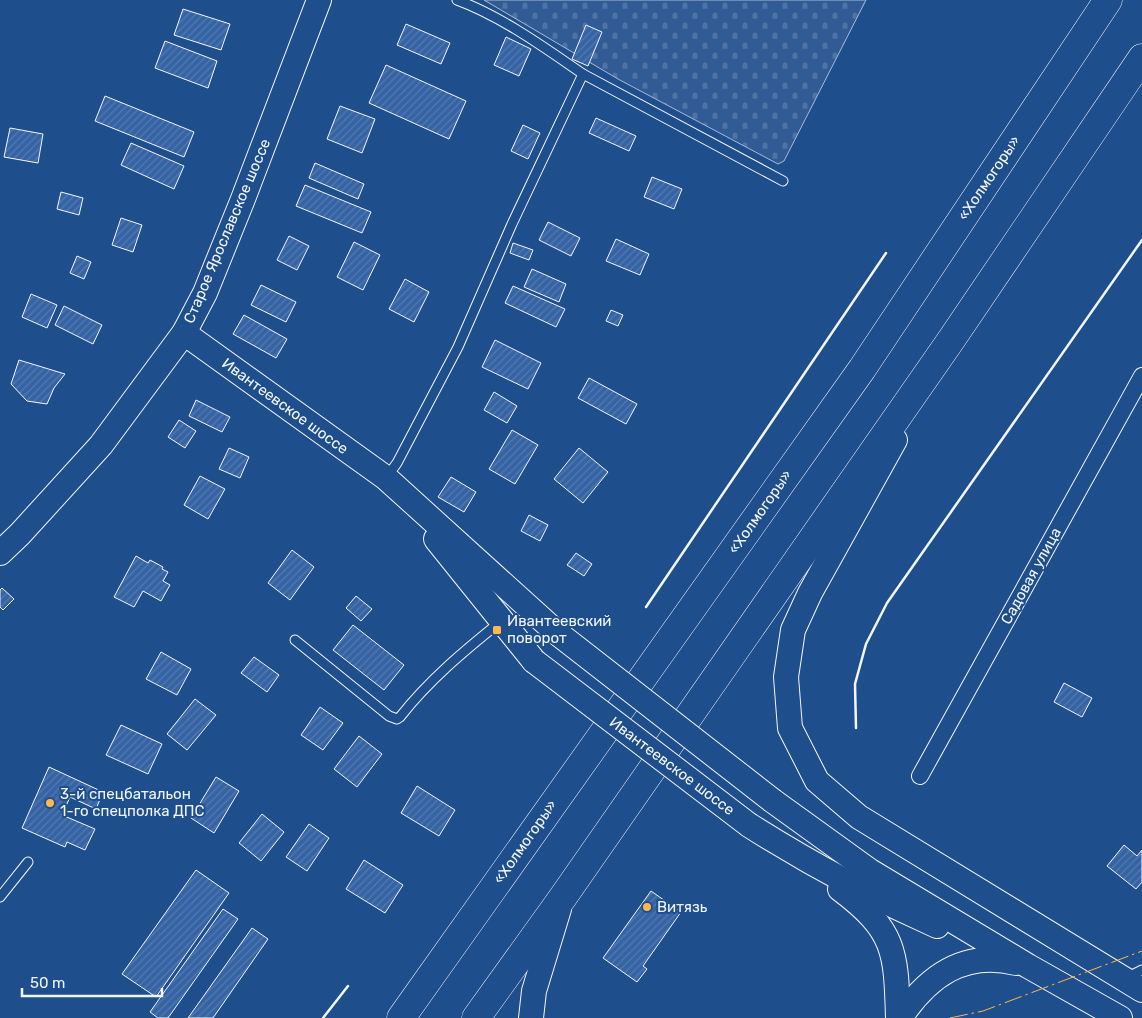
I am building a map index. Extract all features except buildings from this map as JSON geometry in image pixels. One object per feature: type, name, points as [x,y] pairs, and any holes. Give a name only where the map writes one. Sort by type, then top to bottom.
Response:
[{"type":"highway","name":"«Холмогоры»","points":[[401,1018],[862,369],[1108,0]]},
{"type":"highway","points":[[476,1018],[563,897],[951,340],[1142,58]]},
{"type":"main road","name":"Старое Ярославское шоссе","points":[[0,554],[101,445],[184,333],[205,293],[243,200],[319,0]]},
{"type":"main road","points":[[1075,48],[1100,0]]},
{"type":"main road","points":[[1115,97],[1142,66]]},
{"type":"main road","name":"Ивантеевское шоссе","points":[[184,333],[386,478],[556,632],[773,801],[870,871],[1028,966],[1120,1018]]},
{"type":"main road","points":[[951,340],[848,522],[810,593],[793,630],[786,677],[790,728],[817,780],[859,816],[1136,980]]},
{"type":"main road","name":"Ивантеевское шоссе","points":[[386,478],[534,661],[749,825],[782,846],[902,910],[1028,966]]},
{"type":"main road","points":[[782,846],[854,900],[869,913],[883,931],[893,951],[897,969],[899,1018]]},
{"type":"main road","points":[[531,1018],[534,991],[563,897]]},
{"type":"main road","points":[[899,1018],[926,985],[935,978],[961,965],[990,959],[1028,966]]},
{"type":"street","name":"Садовая улица","points":[[920,776],[1142,376]]},
{"type":"lane","points":[[457,0],[470,5],[526,36],[583,74],[783,180]]},
{"type":"lane","points":[[386,478],[397,463],[458,347],[512,224],[583,74]]},
{"type":"lane","points":[[295,640],[389,716],[397,719],[438,675],[502,620]]},
{"type":"lane","points":[[0,897],[28,862]]},
{"type":"green space","points":[[484,0],[866,0],[784,161],[778,164],[618,79]]},
{"type":"wall","points":[[856,728],[855,684],[866,644],[887,603],[1142,240]]},
{"type":"wall","points":[[646,607],[886,253]]},
{"type":"wall","points":[[323,1018],[348,986]]},
{"type":"power","points":[[950,1018],[983,1011],[1142,951]]},
{"type":"place","name":"Ивантеевский поворот","points":[[497,630]]},
{"type":"place","name":"3-й спецбатальон 1-го спецполка ДПС","points":[[50,803]]},
{"type":"place","name":"Витязь","points":[[647,907]]}]
